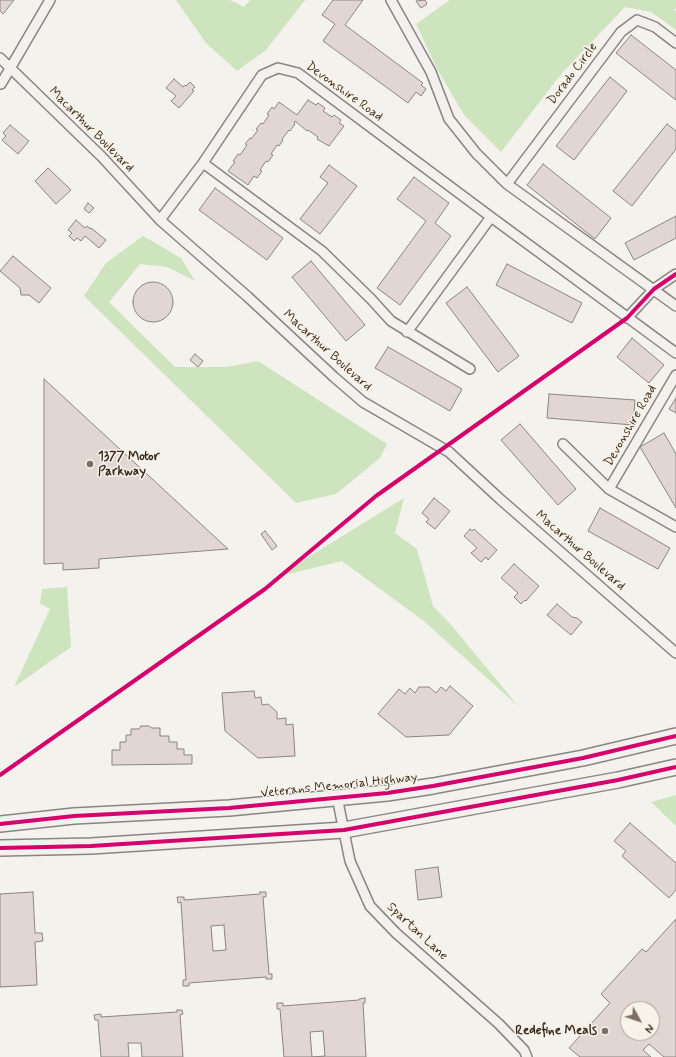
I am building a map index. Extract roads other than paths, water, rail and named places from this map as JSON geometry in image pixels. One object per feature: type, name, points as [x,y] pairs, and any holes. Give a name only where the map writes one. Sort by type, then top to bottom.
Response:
[{"type":"highway","name":"Veterans Memorial Highway","points":[[0,824],[74,816],[229,808],[387,793],[583,758],[676,736]]},
{"type":"highway","points":[[618,780],[676,760]]},
{"type":"highway","points":[[0,848],[95,845],[344,830],[618,780],[676,767]]},
{"type":"street","points":[[1,84],[50,0]]},
{"type":"street","points":[[391,0],[431,72],[449,118],[476,153],[507,184],[676,306]]},
{"type":"street","name":"Dorado Circle","points":[[507,184],[621,32],[637,20],[655,28],[676,43]]},
{"type":"street","name":"Macarthur Boulevard","points":[[0,58],[102,157],[160,220],[248,297],[334,377],[363,402],[449,452],[500,499],[676,653]]},
{"type":"street","name":"Devonshire Road","points":[[160,220],[203,162],[262,75],[278,68],[298,73],[676,353]]},
{"type":"street","points":[[203,162],[322,250],[391,321],[470,369]]},
{"type":"street","points":[[408,332],[491,217]]},
{"type":"street","points":[[627,318],[654,289],[676,274]]},
{"type":"street","name":"Devonshire Road","points":[[609,489],[676,375]]},
{"type":"street","name":"Devonshire Road","points":[[563,444],[609,489],[676,526]]},
{"type":"street","name":"Spartan Lane","points":[[337,797],[350,861],[370,906],[396,933],[499,1024],[524,1050],[527,1057]]},
{"type":"place","name":"1377 Motor Parkway","points":[[90,464]]},
{"type":"place","name":"Redefine Meals","points":[[605,1031]]}]
